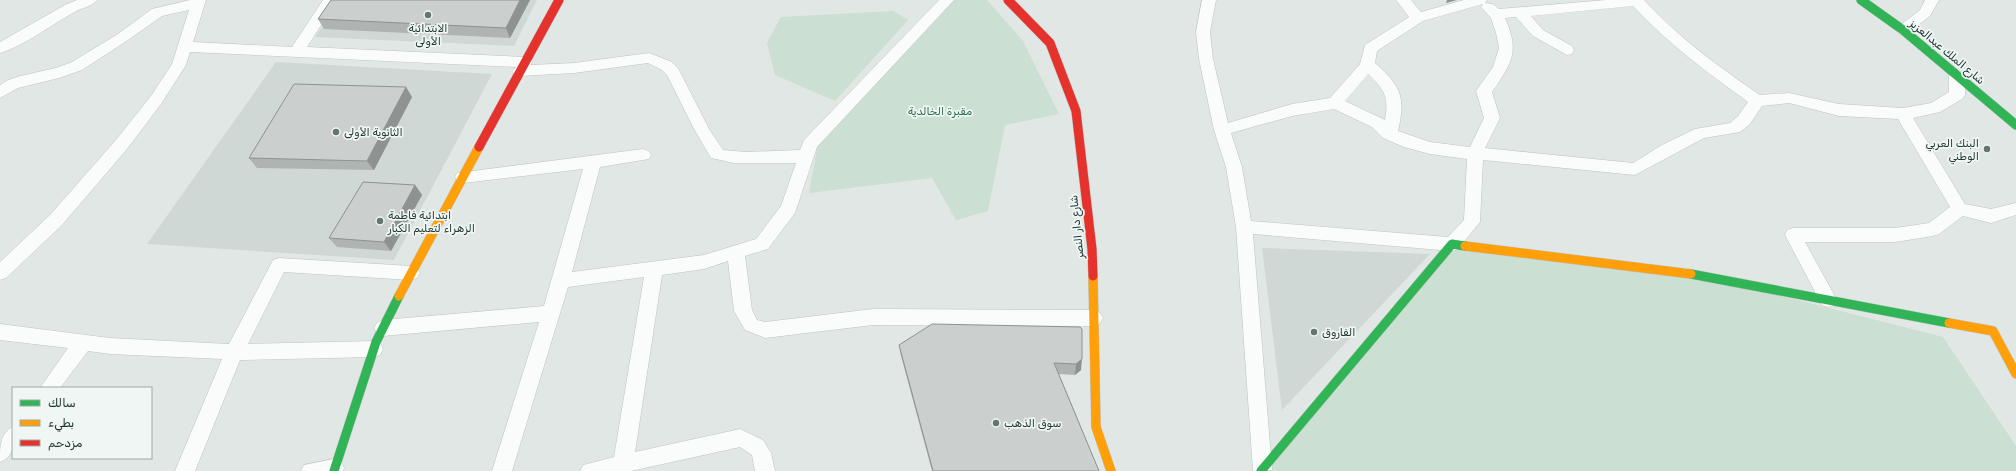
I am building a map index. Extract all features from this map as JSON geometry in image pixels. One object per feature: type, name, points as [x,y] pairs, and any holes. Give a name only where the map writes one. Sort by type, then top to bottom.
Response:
[{"type":"street","points":[[0,48],[36,29],[70,8],[90,0]]},
{"type":"street","points":[[296,52],[330,0]]},
{"type":"street","points":[[311,471],[334,470],[374,349],[383,328],[411,273],[559,0]]},
{"type":"street","points":[[561,281],[704,262],[762,244],[790,208],[810,144],[948,0]]},
{"type":"street","name":"شارع دار النصر","points":[[1008,0],[1050,43],[1076,111],[1092,249],[1096,427],[1111,471]]},
{"type":"street","points":[[1209,0],[1203,32],[1205,52],[1222,130],[1234,167],[1244,227],[1262,470]]},
{"type":"street","points":[[1403,0],[1418,18]]},
{"type":"street","points":[[1262,470],[1472,222],[1475,153],[1492,118],[1484,91],[1492,80],[1506,53],[1502,28],[1496,14],[1481,0],[1418,18],[1370,49],[1367,65],[1357,79],[1335,103]]},
{"type":"street","points":[[1496,14],[1587,7],[1636,0],[1657,23],[1757,102],[1789,98],[1839,110],[1903,114],[1935,108],[1957,95],[1957,76]]},
{"type":"street","name":"شارع الملك عبدالعزيز","points":[[1861,0],[1904,30],[1957,76],[2009,113],[2016,125]]},
{"type":"street","points":[[1904,30],[1923,14],[1932,3],[1932,0]]},
{"type":"street","points":[[0,274],[56,220],[121,145],[156,100],[179,65],[198,2]]},
{"type":"street","points":[[0,93],[19,82],[59,73],[82,63],[123,38],[157,12],[198,2]]},
{"type":"street","points":[[1520,12],[1538,33],[1567,50]]},
{"type":"street","points":[[184,47],[296,52],[523,67],[574,68],[649,58],[667,66],[673,72],[707,141],[717,154],[730,157],[806,156]]},
{"type":"street","points":[[1367,65],[1389,84],[1395,99],[1394,116],[1389,134]]},
{"type":"street","points":[[1222,130],[1292,110],[1335,103],[1378,123],[1389,134],[1407,143],[1448,152],[1475,153],[1635,169],[1668,149],[1701,133],[1734,128],[1744,120],[1757,102]]},
{"type":"street","points":[[1903,114],[1960,209],[1991,216],[2016,209]]},
{"type":"street","points":[[464,176],[644,155]]},
{"type":"street","points":[[502,471],[561,281],[592,162]]},
{"type":"street","points":[[1828,300],[1792,235],[1895,235],[1933,228],[1960,209]]},
{"type":"street","points":[[1244,227],[1452,244],[1699,275],[1993,331],[2016,374]]},
{"type":"street","points":[[736,252],[743,311],[751,325],[765,330],[880,316],[1094,318]]},
{"type":"street","points":[[185,471],[235,352],[279,265],[411,273]]},
{"type":"street","points":[[623,464],[654,269]]},
{"type":"street","points":[[383,328],[551,313]]},
{"type":"street","points":[[0,332],[110,346],[235,352],[374,349]]},
{"type":"street","points":[[50,387],[83,343]]},
{"type":"street","points":[[0,453],[12,437]]},
{"type":"street","points":[[590,471],[740,438],[752,442],[761,452],[765,471]]},
{"type":"shaded area","name":"الابتدائية الأولى","points":[[340,0],[537,0],[514,46],[315,37]]},
{"type":"shaded area","points":[[276,62],[492,74],[394,260],[147,244]]},
{"type":"shaded area","name":"الفاروق","points":[[1262,248],[1430,254],[1282,410]]},
{"type":"green space","name":"مقبرة الخالدية","points":[[954,0],[987,0],[1023,41],[1059,114],[1005,125],[988,211],[956,220],[932,178],[809,193],[818,144]]},
{"type":"green space","points":[[893,11],[908,20],[835,101],[775,75],[767,43],[781,17]]},
{"type":"green space","points":[[1452,244],[1699,275],[1943,337],[2016,446],[2016,471],[1261,471]]},
{"type":"building","name":"الابتدائية الأولى","points":[[331,0],[520,0],[506,28],[318,19]]},
{"type":"building","name":"الثانوية الأولى","points":[[294,84],[406,87],[367,161],[249,158]]},
{"type":"building","name":"ابتدائية فاطمة الزهراء لتعليم الكبار","points":[[363,182],[415,185],[384,242],[329,238]]},
{"type":"building","name":"سوق الذهب","points":[[932,324],[1080,327],[1082,329],[1082,359],[1076,364],[1054,363],[1099,471],[933,471],[899,345]]},
{"type":"traffic: fast","points":[[1861,0],[1903,30],[2016,125]]},
{"type":"traffic: fast","points":[[1261,471],[1452,244],[1465,246]]},
{"type":"traffic: fast","points":[[1691,274],[1949,323]]},
{"type":"traffic: fast","points":[[334,471],[376,342],[399,296]]},
{"type":"traffic: slow","points":[[399,296],[479,147]]},
{"type":"traffic: slow","points":[[1465,246],[1691,274]]},
{"type":"traffic: slow","points":[[1093,276],[1096,427],[1111,471]]},
{"type":"traffic: slow","points":[[1949,323],[1993,331],[2016,374]]},
{"type":"traffic: jam","points":[[479,147],[559,0]]},
{"type":"traffic: jam","points":[[1008,0],[1050,43],[1076,111],[1092,249],[1093,276]]},
{"type":"place","name":"الابتدائية الأولى","points":[[428,15]]},
{"type":"place","name":"الثانوية الأولى","points":[[336,132]]},
{"type":"place","name":"البنك العربي الوطني","points":[[1987,149]]},
{"type":"place","name":"ابتدائية فاطمة الزهراء لتعليم الكبار","points":[[380,221]]},
{"type":"place","name":"الفاروق","points":[[1314,332]]},
{"type":"place","name":"سوق الذهب","points":[[996,423]]}]
